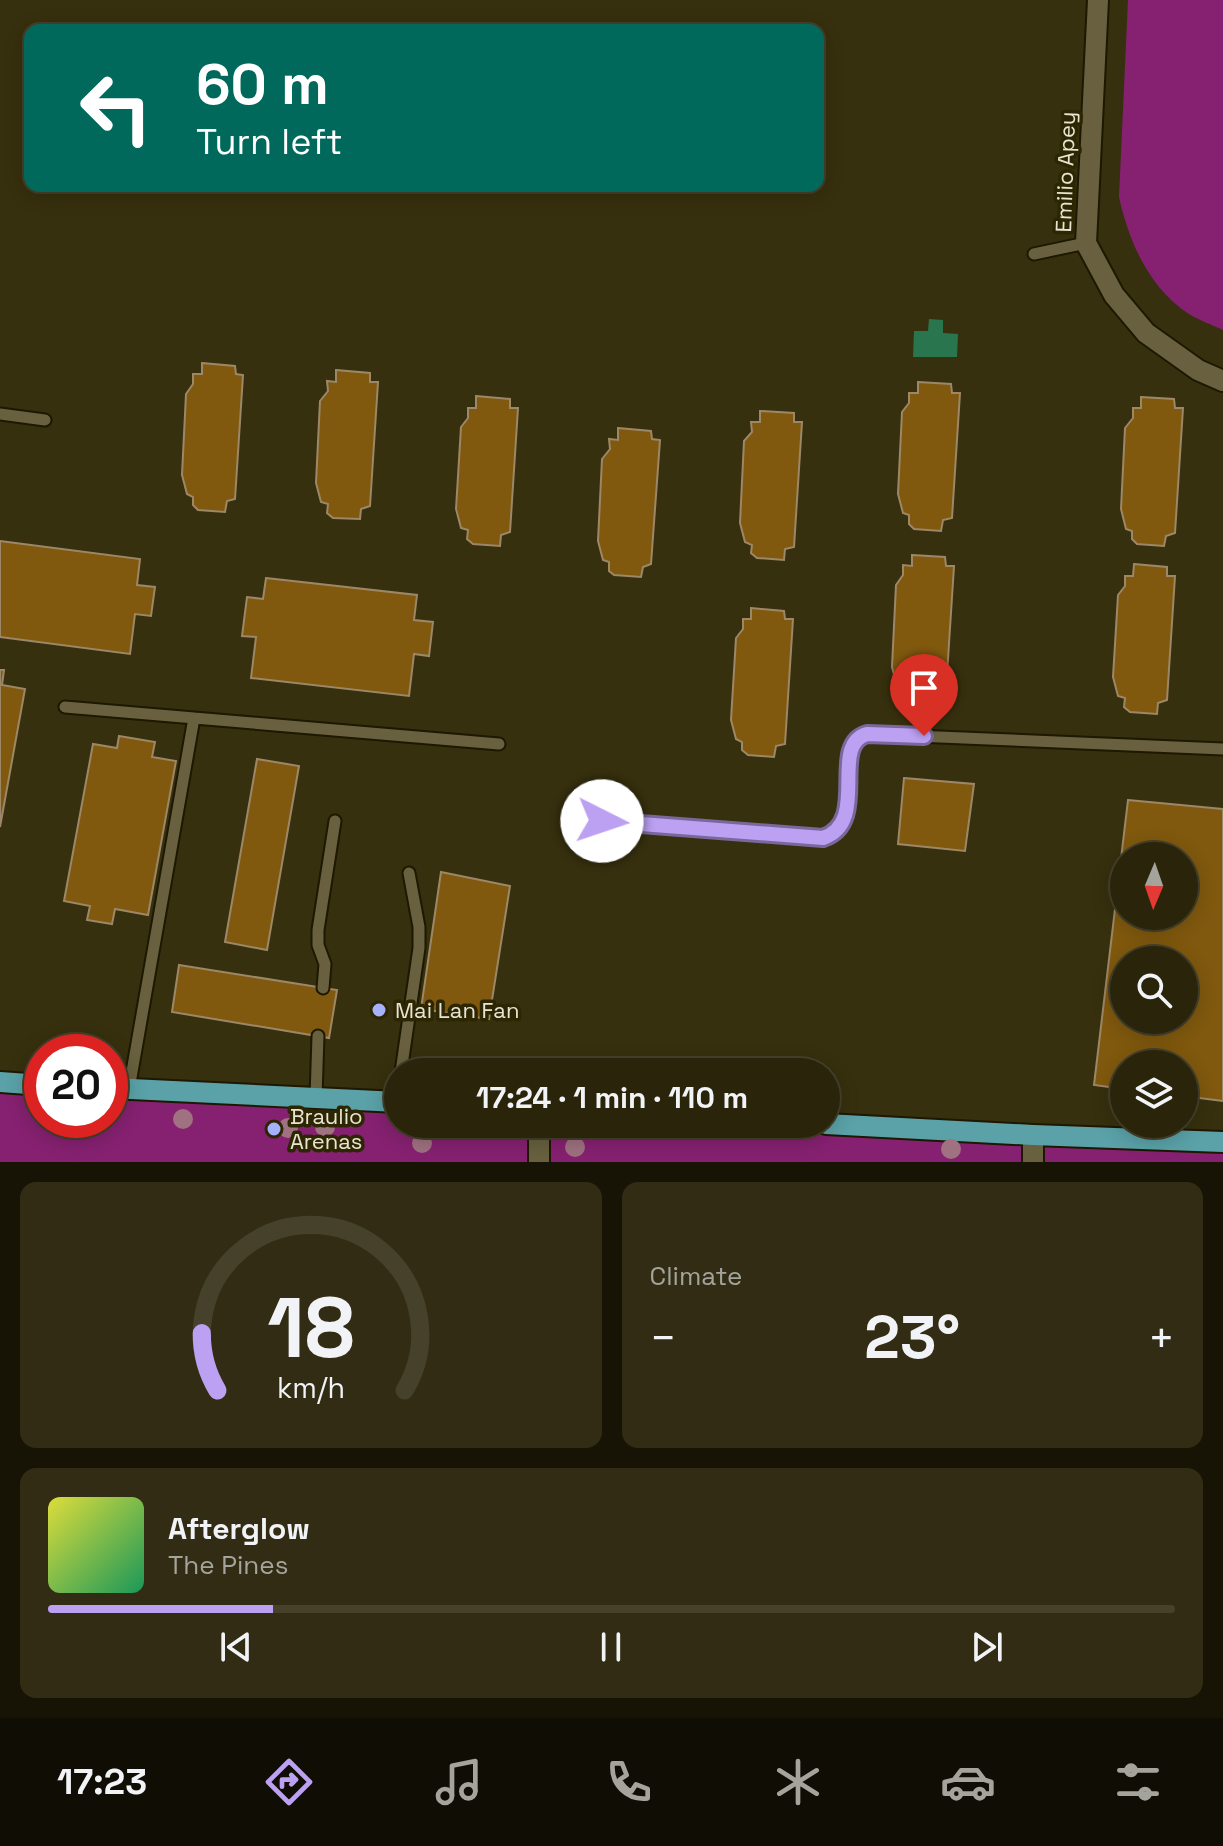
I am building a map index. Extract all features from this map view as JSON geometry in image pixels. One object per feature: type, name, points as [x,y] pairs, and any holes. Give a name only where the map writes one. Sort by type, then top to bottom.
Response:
[{"type":"main road","points":[[0,1082],[24,1084]]},
{"type":"main road","points":[[128,1088],[384,1101]]},
{"type":"main road","points":[[840,1125],[1223,1142]]},
{"type":"street","name":"Emilio Apey","points":[[1098,0],[1086,243],[1114,295],[1146,333],[1198,370],[1223,381]]},
{"type":"street","points":[[1033,1135],[1033,1162]]},
{"type":"street","points":[[539,1138],[539,1162]]},
{"type":"lane","points":[[1034,254],[1086,243]]},
{"type":"lane","points":[[0,414],[45,420]]},
{"type":"lane","points":[[65,707],[499,744]]},
{"type":"lane","points":[[128,1044],[194,718]]},
{"type":"lane","points":[[602,821],[815,838],[831,835],[846,816],[851,747],[860,736],[867,734],[1223,749]]},
{"type":"lane","points":[[323,988],[325,964],[318,945],[318,930],[335,821]]},
{"type":"lane","points":[[403,1058],[419,948],[419,927],[409,873]]},
{"type":"lane","points":[[316,1097],[318,1036]]},
{"type":"shaded area","points":[[1128,0],[1223,0],[1223,330],[1189,314],[1163,291],[1143,263],[1123,214],[1119,197]]},
{"type":"shaded area","points":[[929,319],[943,320],[943,333],[958,334],[957,357],[913,357],[914,331],[928,331]]},
{"type":"shaded area","points":[[0,1093],[24,1094],[24,1138],[128,1138],[128,1100],[384,1111],[384,1138],[840,1138],[840,1134],[1223,1152],[1223,1162],[0,1162]]},
{"type":"building","points":[[202,363],[235,366],[236,374],[243,375],[235,499],[227,501],[225,512],[198,510],[193,505],[193,497],[187,494],[182,475],[186,394],[193,384],[193,374],[202,374]]},
{"type":"building","points":[[336,370],[370,373],[370,382],[378,382],[370,506],[361,509],[360,519],[333,518],[327,513],[328,504],[321,502],[316,483],[320,401],[328,391],[327,381],[336,382]]},
{"type":"building","points":[[918,382],[951,384],[952,393],[960,393],[952,518],[943,520],[941,531],[914,529],[909,524],[909,515],[903,513],[898,494],[902,412],[909,403],[909,393],[918,393]]},
{"type":"building","points":[[476,396],[510,399],[510,408],[518,408],[510,532],[501,535],[500,546],[473,544],[467,539],[468,530],[461,528],[456,509],[461,427],[468,418],[468,408],[476,408]]},
{"type":"building","points":[[1141,397],[1174,399],[1175,408],[1183,408],[1175,533],[1166,536],[1164,546],[1137,544],[1132,539],[1132,531],[1126,529],[1121,509],[1125,428],[1133,418],[1133,408],[1141,408]]},
{"type":"building","points":[[760,411],[794,413],[794,422],[802,422],[794,547],[785,549],[784,560],[757,558],[751,553],[752,545],[745,542],[740,523],[744,441],[752,432],[751,422],[760,422]]},
{"type":"building","points":[[618,428],[651,431],[652,439],[660,440],[651,564],[643,567],[641,577],[614,575],[609,571],[609,562],[603,560],[598,541],[602,459],[610,449],[609,439],[618,440]]},
{"type":"building","points":[[0,541],[140,559],[137,585],[155,587],[151,616],[135,614],[130,654],[0,637]]},
{"type":"building","points":[[912,555],[945,557],[946,566],[954,566],[946,690],[937,693],[935,703],[908,702],[903,697],[903,688],[897,686],[892,667],[896,585],[903,575],[903,565],[912,566]]},
{"type":"building","points":[[1134,564],[1167,567],[1167,576],[1175,576],[1167,700],[1158,703],[1157,714],[1130,712],[1124,707],[1125,698],[1118,696],[1113,677],[1118,595],[1125,586],[1125,576],[1133,576]]},
{"type":"building","points":[[266,578],[417,595],[414,620],[433,622],[429,656],[414,654],[409,696],[251,678],[256,637],[242,636],[247,597],[263,599]]},
{"type":"building","points":[[751,608],[784,611],[785,619],[793,619],[785,744],[776,746],[774,757],[748,755],[742,750],[742,742],[736,739],[731,720],[736,638],[743,629],[743,619],[751,619]]},
{"type":"building","points":[[0,670],[4,670],[2,685],[25,689],[0,827]]},
{"type":"building","points":[[119,736],[155,742],[152,757],[176,761],[148,915],[115,909],[112,924],[87,920],[90,906],[64,901],[93,744],[117,748]]},
{"type":"building","points":[[257,759],[299,766],[267,950],[225,942]]},
{"type":"building","points":[[904,778],[974,784],[965,851],[898,844]]},
{"type":"building","points":[[1128,800],[1223,809],[1223,1101],[1198,1098],[1198,1050],[1110,1050],[1110,1087],[1094,1085],[1110,951],[1110,1034],[1198,1034],[1198,946],[1111,946],[1112,930],[1198,930],[1198,842],[1123,842]]},
{"type":"building","points":[[441,872],[510,886],[489,1019],[421,1009]]},
{"type":"building","points":[[179,965],[337,990],[329,1038],[172,1012]]},
{"type":"place","name":"Mai Lan Fan","points":[[379,1010]]},
{"type":"place","name":"Braulio Arenas","points":[[274,1129]]},
{"type":"route","points":[[602,821],[823,838],[838,830],[846,816],[851,747],[860,736],[924,736]]}]
